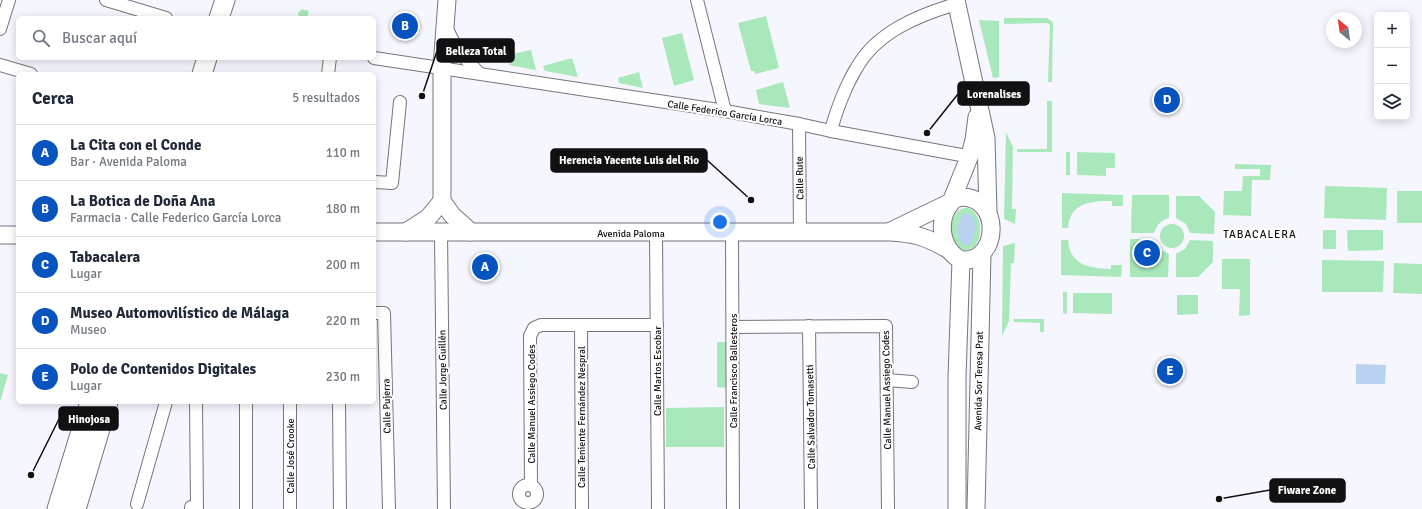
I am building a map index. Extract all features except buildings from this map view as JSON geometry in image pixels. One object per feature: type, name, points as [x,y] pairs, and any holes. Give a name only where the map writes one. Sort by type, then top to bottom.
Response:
[{"type":"main road","points":[[220,16],[225,0]]},
{"type":"main road","points":[[447,0],[442,67],[442,201],[452,215],[471,232]]},
{"type":"main road","points":[[956,2],[979,105],[986,138],[988,212],[991,223],[991,233],[987,247],[982,254],[972,260],[955,255],[945,242],[942,233],[945,213],[970,155],[974,140],[979,105]]},
{"type":"main road","points":[[203,72],[206,60]]},
{"type":"main road","points":[[951,202],[962,197],[969,197],[977,200],[988,212]]},
{"type":"main road","points":[[405,232],[428,218],[442,201]]},
{"type":"main road","name":"Avenida Paloma","points":[[889,232],[951,202]]},
{"type":"main road","name":"Avenida Paloma","points":[[376,232],[889,232],[909,233],[926,238],[955,255]]},
{"type":"main road","points":[[0,235],[16,235]]},
{"type":"main road","name":"Avenida Sor Teresa Prat","points":[[976,509],[982,254]]},
{"type":"main road","name":"Avenida Sor Teresa Prat","points":[[955,255],[957,509]]},
{"type":"main road","points":[[57,509],[89,404]]},
{"type":"main road","points":[[76,509],[107,404]]},
{"type":"street","points":[[0,28],[9,0]]},
{"type":"street","points":[[106,0],[159,16]]},
{"type":"street","points":[[697,0],[725,111]]},
{"type":"street","points":[[831,131],[835,112],[856,68],[871,49],[888,34],[905,23],[956,2]]},
{"type":"street","points":[[445,25],[459,52],[479,73]]},
{"type":"street","name":"Calle Federico García Lorca","points":[[376,58],[442,67],[725,111],[961,155],[970,155]]},
{"type":"street","points":[[328,72],[330,60]]},
{"type":"street","points":[[0,65],[24,72]]},
{"type":"street","points":[[376,182],[392,183],[400,102]]},
{"type":"street","name":"Calle Rute","points":[[799,124],[800,232]]},
{"type":"street","name":"Calle Jorge Guillén","points":[[441,232],[444,509]]},
{"type":"street","name":"Calle Martos Escobar","points":[[656,232],[658,509]]},
{"type":"street","name":"Calle Francisco Ballesteros","points":[[732,232],[733,509]]},
{"type":"street","name":"Calle Pujerra","points":[[376,313],[384,313],[388,509]]},
{"type":"street","name":"Calle Manuel Assiego Codes","points":[[531,485],[530,336],[534,328],[541,325],[657,325]]},
{"type":"street","name":"Calle Teniente Fernández Nespral","points":[[581,325],[582,509]]},
{"type":"street","name":"Calle Salvador Tomasetti","points":[[809,326],[812,509]]},
{"type":"street","name":"Calle Manuel Assiego Codes","points":[[733,327],[886,326],[888,509]]},
{"type":"street","points":[[887,380],[912,382]]},
{"type":"street","points":[[137,504],[165,404]]},
{"type":"street","points":[[191,509],[191,507],[197,508],[196,404]]},
{"type":"street","points":[[246,404],[246,509]]},
{"type":"street","name":"Calle José Crooke","points":[[290,404],[290,509]]},
{"type":"street","points":[[339,404],[340,509]]},
{"type":"green space","points":[[302,9],[309,11],[308,16],[299,16],[298,13]]},
{"type":"green space","points":[[766,16],[779,68],[755,74],[754,71],[751,71],[738,23]]},
{"type":"green space","points":[[1004,18],[1047,18],[1053,22],[1052,82],[1048,82],[1050,25],[1047,23],[1004,24]]},
{"type":"green space","points":[[979,20],[999,21],[999,77],[993,78]]},
{"type":"green space","points":[[682,33],[694,80],[674,86],[662,38]]},
{"type":"green space","points":[[531,50],[536,70],[509,65],[513,54]]},
{"type":"green space","points":[[572,58],[578,77],[545,71],[543,66]]},
{"type":"green space","points":[[639,72],[643,88],[619,83],[618,78]]},
{"type":"green space","points":[[783,82],[790,108],[759,104],[756,90]]},
{"type":"green space","points":[[1047,101],[1052,101],[1052,152],[1017,152],[1017,149],[1047,149]]},
{"type":"green space","points":[[1006,132],[1013,147],[1012,209],[1016,209],[1015,224],[1004,219]]},
{"type":"green space","points":[[1066,152],[1070,152],[1070,175],[1066,175]]},
{"type":"green space","points":[[1077,152],[1115,153],[1115,168],[1106,168],[1106,176],[1077,175]]},
{"type":"green space","points":[[1235,164],[1271,165],[1270,180],[1252,180],[1251,216],[1223,215],[1224,191],[1242,191],[1243,176],[1260,176],[1260,169],[1235,169]]},
{"type":"green space","points":[[1325,186],[1387,188],[1386,220],[1324,218]]},
{"type":"green space","points":[[1397,191],[1422,191],[1422,223],[1397,223]]},
{"type":"green space","points":[[1062,193],[1123,195],[1123,206],[1112,206],[1112,201],[1083,205],[1073,213],[1068,228],[1062,228]]},
{"type":"green space","points":[[1132,195],[1169,195],[1169,218],[1160,223],[1154,233],[1131,233]]},
{"type":"green space","points":[[1176,196],[1199,196],[1215,212],[1214,234],[1190,233],[1186,224],[1176,218]]},
{"type":"green space","points":[[968,208],[974,212],[978,218],[980,233],[975,246],[970,250],[963,250],[958,248],[954,243],[951,231],[957,212]]},
{"type":"green space","points":[[1172,224],[1177,225],[1183,231],[1183,241],[1177,247],[1172,248],[1167,247],[1161,241],[1160,236],[1161,231],[1167,225]]},
{"type":"green space","points":[[1323,230],[1336,230],[1336,249],[1323,249]]},
{"type":"green space","points":[[1347,230],[1383,230],[1383,250],[1348,251]]},
{"type":"green space","points":[[1130,239],[1154,239],[1158,248],[1169,254],[1168,277],[1130,277]]},
{"type":"green space","points":[[1061,240],[1068,240],[1073,255],[1082,264],[1096,268],[1111,269],[1111,265],[1122,265],[1121,277],[1061,275]]},
{"type":"green space","points":[[1190,240],[1213,241],[1213,262],[1198,277],[1176,277],[1176,254],[1185,249]]},
{"type":"green space","points":[[1015,243],[1014,263],[1011,263],[1009,321],[1002,336],[1003,246]]},
{"type":"green space","points":[[1222,259],[1250,259],[1250,315],[1239,316],[1240,289],[1222,289]]},
{"type":"green space","points":[[1322,260],[1384,261],[1383,292],[1322,292]]},
{"type":"green space","points":[[1394,263],[1422,264],[1422,294],[1393,293]]},
{"type":"green space","points":[[1063,292],[1067,292],[1067,314],[1063,313]]},
{"type":"green space","points":[[1073,293],[1112,293],[1112,314],[1073,313]]},
{"type":"green space","points":[[1177,295],[1198,295],[1198,314],[1177,315]]},
{"type":"green space","points":[[1013,319],[1044,319],[1044,332],[1040,332],[1040,323],[1014,322]]},
{"type":"green space","points":[[717,342],[727,342],[727,388],[717,387]]},
{"type":"green space","points":[[0,373],[8,375],[0,402]]},
{"type":"green space","points":[[724,407],[724,447],[666,447],[666,408]]},
{"type":"water","points":[[966,213],[973,218],[975,222],[975,232],[970,245],[965,245],[961,242],[958,232],[959,221]]},
{"type":"water","points":[[1356,364],[1386,365],[1385,384],[1356,384]]},
{"type":"place","name":"La Botica de Doña Ana","points":[[405,26]]},
{"type":"place","name":"Belleza Total","points":[[422,96]]},
{"type":"place","name":"Museo Automovilístico de Málaga","points":[[1167,100]]},
{"type":"place","name":"Lorenalises","points":[[927,133]]},
{"type":"place","name":"Herencia Yacente Luis del Rio","points":[[751,200]]},
{"type":"place","name":"Tabacalera","points":[[1147,253]]},
{"type":"place","name":"La Cita con el Conde","points":[[485,267]]},
{"type":"place","name":"Polo de Contenidos Digitales","points":[[1170,371]]},
{"type":"place","name":"Hinojosa","points":[[31,475]]},
{"type":"place","name":"Fiware Zone","points":[[1219,499]]},
{"type":"district","name":"TABACALERA","points":[[1260,234]]}]
